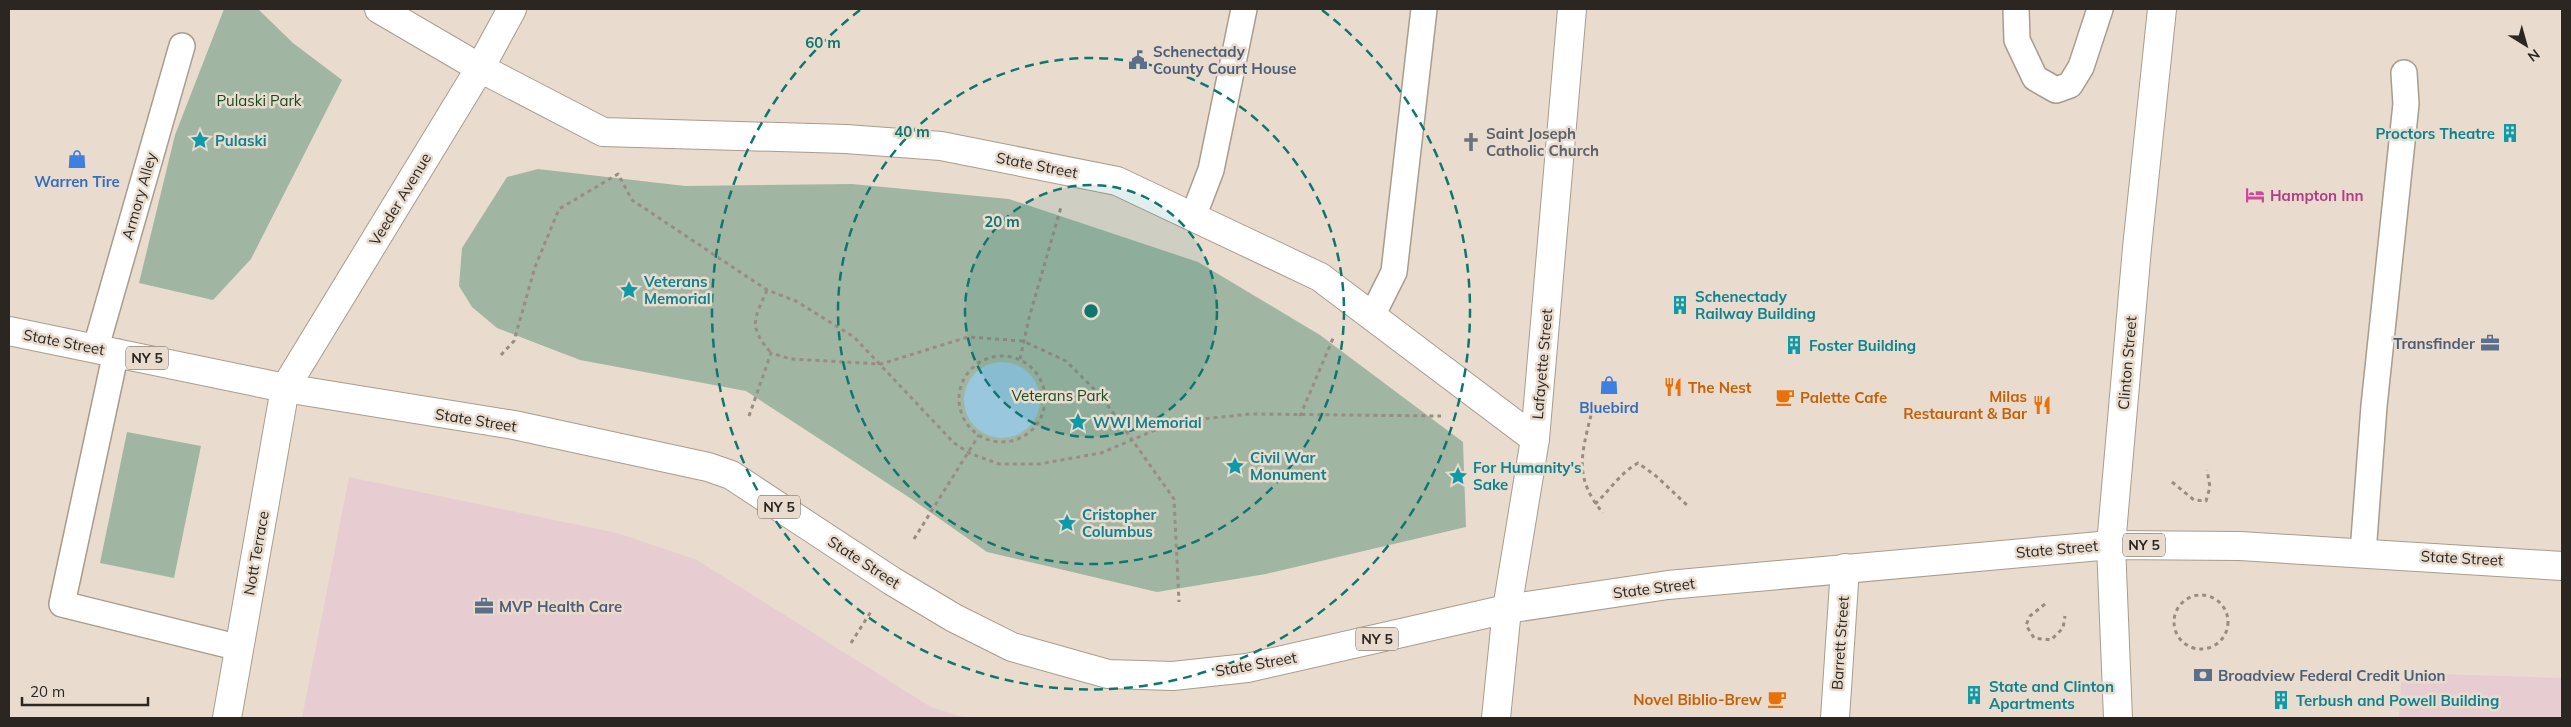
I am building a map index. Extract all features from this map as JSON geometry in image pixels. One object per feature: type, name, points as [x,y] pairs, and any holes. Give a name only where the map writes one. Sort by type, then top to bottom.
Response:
[{"type":"street","name":"State Street","points":[[379,9],[480,68],[603,132],[846,139],[941,146],[1117,181],[1320,277],[1535,438]]},
{"type":"street","name":"Veeder Avenue","points":[[284,388],[480,68],[512,9]]},
{"type":"street","name":"Lafayette Street","points":[[1496,718],[1507,609],[1535,438],[1572,9]]},
{"type":"street","name":"Clinton Street","points":[[2118,718],[2111,545],[2137,248],[2162,9]]},
{"type":"street","name":"State Street","points":[[9,331],[284,388],[514,425],[708,467],[731,475],[892,581],[954,618],[1012,648],[1108,674],[1173,676],[1247,668],[1507,609],[1668,586],[1845,568],[2111,545],[2240,546],[2562,566]]},
{"type":"street","name":"Nott Terrace","points":[[227,718],[284,388]]},
{"type":"street","name":"Barrett Street","points":[[1835,718],[1845,568]]},
{"type":"lane","points":[[1193,217],[1211,170],[1244,9]]},
{"type":"lane","points":[[1372,316],[1394,272],[1423,9]]},
{"type":"lane","points":[[2016,9],[2017,40],[2035,78],[2056,90],[2070,85],[2081,68],[2100,9]]},
{"type":"lane","name":"Armory Alley","points":[[182,46],[106,350],[62,604],[240,648]]},
{"type":"lane","points":[[2363,553],[2374,406],[2406,104],[2404,73]]},
{"type":"path","points":[[501,355],[514,341],[535,267],[559,209],[618,174],[632,200],[767,290],[796,301],[854,338],[881,364],[954,443],[970,453],[999,464],[1039,464],[1101,453],[1167,425],[1202,419],[1250,414],[1441,416]]},
{"type":"path","points":[[1020,359],[1023,341],[1061,206]]},
{"type":"path","points":[[767,290],[755,319],[758,337],[771,353],[791,359],[881,364],[968,336],[1023,341],[1066,361],[1101,396],[1174,499],[1179,602]]},
{"type":"path","points":[[1300,416],[1334,336]]},
{"type":"path","points":[[749,416],[771,353]]},
{"type":"path","points":[[1006,356],[1020,359],[1036,372],[1045,391],[1045,405],[1041,419],[1026,434],[1007,442],[993,441],[979,435],[969,426],[962,414],[959,400],[961,385],[968,372],[978,362],[992,357],[1006,356]]},
{"type":"path","points":[[1591,415],[1584,447],[1582,473],[1589,496],[1603,513]]},
{"type":"path","points":[[914,539],[970,453],[979,435]]},
{"type":"path","points":[[1595,504],[1610,490],[1624,471],[1638,463],[1656,476],[1689,507]]},
{"type":"path","points":[[2172,482],[2194,500],[2206,501],[2210,487],[2207,470]]},
{"type":"path","points":[[2199,594],[2208,596],[2223,606],[2228,624],[2221,640],[2205,649],[2196,649],[2187,646],[2175,633],[2174,616],[2183,600],[2199,594]]},
{"type":"path","points":[[2045,604],[2030,616],[2026,624],[2034,638],[2051,640],[2063,628],[2066,616]]},
{"type":"path","points":[[851,643],[873,607]]},
{"type":"shaded area","name":"MVP Health Care","points":[[349,477],[617,533],[697,560],[931,707],[966,718],[302,718]]},
{"type":"shaded area","points":[[2414,673],[2562,678],[2562,718],[2399,718],[2401,683]]},
{"type":"green space","name":"Pulaski Park","points":[[224,9],[258,9],[293,43],[342,80],[251,259],[213,300],[139,283],[175,135]]},
{"type":"green space","name":"Veterans Park","points":[[538,169],[685,186],[852,184],[1009,199],[1198,262],[1320,335],[1463,442],[1466,527],[1266,574],[1157,592],[987,552],[910,498],[746,391],[580,360],[497,328],[472,307],[459,286],[462,248],[507,177]]},
{"type":"green space","points":[[127,432],[201,446],[174,578],[100,563]]},
{"type":"water","points":[[1002,362],[1016,365],[1029,373],[1037,386],[1040,400],[1037,414],[1029,427],[1016,435],[1002,438],[988,435],[975,427],[967,414],[964,400],[967,386],[975,373],[988,365]]},
{"type":"place","name":"Schenectady County Court House","points":[[1138,60]]},
{"type":"place","name":"Proctors Theatre","points":[[2510,133]]},
{"type":"place","name":"Pulaski","points":[[200,140]]},
{"type":"place","name":"Saint Joseph Catholic Church","points":[[1471,142]]},
{"type":"place","name":"Warren Tire","points":[[77,159]]},
{"type":"place","name":"Hampton Inn","points":[[2255,195]]},
{"type":"place","name":"Veterans Memorial","points":[[629,290]]},
{"type":"place","name":"Schenectady Railway Building","points":[[1680,305]]},
{"type":"place","name":"Transfinder","points":[[2490,343]]},
{"type":"place","name":"Foster Building","points":[[1794,345]]},
{"type":"place","name":"Bluebird","points":[[1609,385]]},
{"type":"place","name":"The Nest","points":[[1673,387]]},
{"type":"place","name":"Palette Cafe","points":[[1785,397]]},
{"type":"place","name":"Milas Restaurant & Bar","points":[[2042,405]]},
{"type":"place","name":"WWI Memorial","points":[[1078,422]]},
{"type":"place","name":"Civil War Monument","points":[[1235,466]]},
{"type":"place","name":"For Humanity's Sake","points":[[1458,476]]},
{"type":"place","name":"Cristopher Columbus","points":[[1067,523]]},
{"type":"place","name":"MVP Health Care","points":[[484,606]]},
{"type":"place","name":"Broadview Federal Credit Union","points":[[2203,675]]},
{"type":"place","name":"State and Clinton Apartments","points":[[1974,695]]},
{"type":"place","name":"Novel Biblio-Brew","points":[[1777,699]]},
{"type":"place","name":"Terbush and Powell Building","points":[[2281,700]]}]
